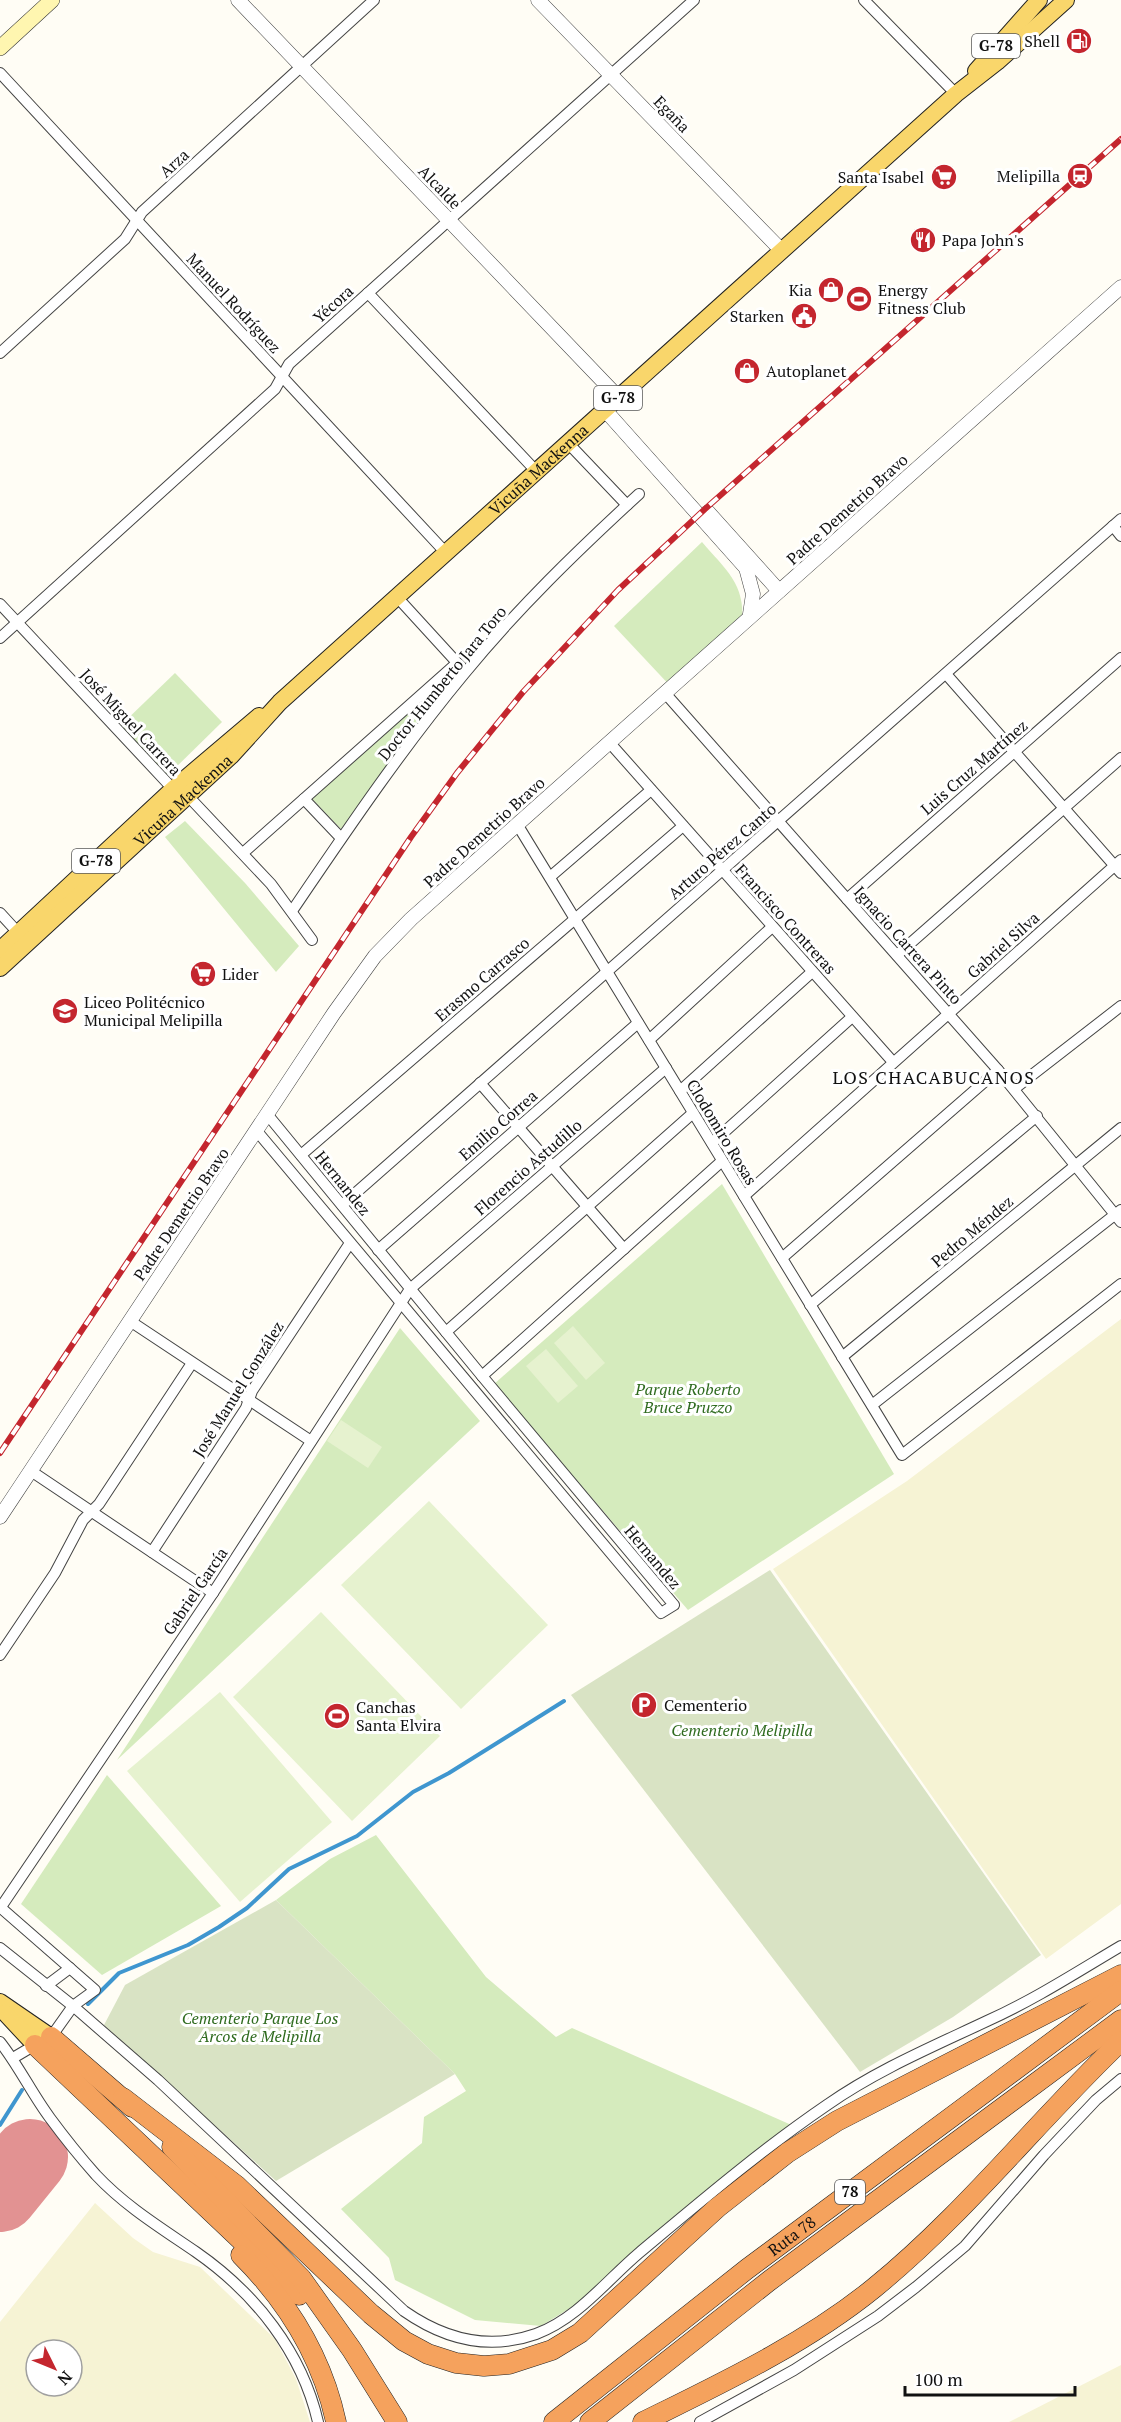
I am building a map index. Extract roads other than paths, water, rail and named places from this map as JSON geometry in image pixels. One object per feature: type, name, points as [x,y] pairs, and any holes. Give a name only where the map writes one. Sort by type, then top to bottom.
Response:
[{"type":"highway","points":[[43,2041],[123,2098],[237,2186],[370,2314],[404,2341],[428,2354],[456,2363],[484,2366],[508,2364],[552,2350],[580,2333],[718,2207],[787,2153],[837,2121],[1121,1975]]},
{"type":"highway","name":"Ruta 78","points":[[554,2422],[747,2269],[1121,1991]]},
{"type":"highway","name":"Ruta 78","points":[[590,2422],[769,2281],[1121,2020]]},
{"type":"highway","points":[[43,2041],[115,2123],[252,2265],[289,2311],[321,2371],[336,2422]]},
{"type":"highway","points":[[643,2422],[758,2364],[831,2320],[875,2288],[947,2222],[1121,2041]]},
{"type":"highway","points":[[123,2098],[288,2263],[346,2340],[397,2422]]},
{"type":"highway","points":[[115,2123],[290,2285],[346,2355],[390,2422]]},
{"type":"main road","points":[[0,48],[52,0]]},
{"type":"main road","name":"Vicuña Mackenna","points":[[956,94],[1002,38],[1039,0]]},
{"type":"main road","name":"Vicuña Mackenna","points":[[0,968],[23,938],[181,793],[241,729],[280,702],[956,94],[998,62],[1066,0]]},
{"type":"main road","name":"Vicuña Mackenna","points":[[0,950],[23,938]]},
{"type":"main road","points":[[0,2002],[43,2041]]},
{"type":"main road","points":[[0,2008],[43,2041]]},
{"type":"street","name":"Alcalde","points":[[238,0],[449,220],[779,591]]},
{"type":"street","name":"Arza","points":[[0,353],[125,239],[142,212],[374,0]]},
{"type":"street","name":"Egaña","points":[[538,0],[782,251]]},
{"type":"street","name":"Yécora","points":[[0,638],[275,389],[289,364],[694,0]]},
{"type":"street","points":[[864,0],[956,94]]},
{"type":"street","name":"Manuel Rodríguez","points":[[0,73],[446,553]]},
{"type":"street","name":"Padre Demetrio Bravo","points":[[0,1517],[256,1130],[375,956],[411,919],[665,693],[750,614],[779,591],[1121,287]]},
{"type":"street","points":[[368,293],[536,471]]},
{"type":"street","name":"Alcalde","points":[[612,404],[746,568],[751,581],[750,614]]},
{"type":"street","points":[[568,443],[627,505]]},
{"type":"street","name":"Doctor Humberto Jara Toro","points":[[292,911],[400,755],[465,672],[534,596],[639,494]]},
{"type":"street","points":[[1117,522],[1121,537]]},
{"type":"street","name":"Arturo Pérez Canto","points":[[342,1205],[1117,522]]},
{"type":"street","points":[[397,597],[465,672]]},
{"type":"street","name":"José Miguel Carrera","points":[[0,604],[181,793],[243,853],[292,911],[312,940]]},
{"type":"street","name":"Luis Cruz Martínez","points":[[847,899],[1121,658]]},
{"type":"street","points":[[243,853],[458,663]]},
{"type":"street","points":[[946,674],[1064,808],[1119,866]]},
{"type":"street","name":"Ignacio Carrera Pinto","points":[[665,693],[998,1070],[1119,1215]]},
{"type":"street","name":"Francisco Contreras","points":[[609,742],[893,1062]]},
{"type":"street","points":[[897,955],[1121,758]]},
{"type":"street","points":[[550,877],[651,790]]},
{"type":"street","points":[[304,799],[342,838]]},
{"type":"street","name":"Clodomiro Rosas","points":[[517,824],[902,1455],[1121,1284]]},
{"type":"street","name":"Erasmo Carrasco","points":[[301,1155],[683,826]]},
{"type":"street","name":"Gabriel Silva","points":[[744,1196],[948,1013],[1119,866]]},
{"type":"street","points":[[0,913],[23,938]]},
{"type":"street","points":[[649,1040],[772,927]]},
{"type":"street","points":[[680,1091],[812,972]]},
{"type":"street","points":[[1014,1089],[1121,1006]]},
{"type":"street","points":[[712,1143],[852,1017]]},
{"type":"street","name":"Emilio Correa","points":[[378,1250],[638,1023]]},
{"type":"street","name":"Florencio Astudillo","points":[[410,1289],[666,1068]]},
{"type":"street","points":[[782,1258],[998,1070]]},
{"type":"street","points":[[480,1083],[624,1249]]},
{"type":"street","points":[[446,1332],[693,1113]]},
{"type":"street","name":"Hernandez","points":[[256,1130],[661,1613],[674,1605],[267,1114]]},
{"type":"street","points":[[810,1305],[1037,1116]]},
{"type":"street","name":"Pedro Méndez","points":[[842,1357],[1121,1128]]},
{"type":"street","points":[[482,1376],[722,1161]]},
{"type":"street","points":[[872,1405],[1119,1215]]},
{"type":"street","name":"José Manuel González","points":[[152,1552],[246,1408],[252,1391],[351,1243]]},
{"type":"street","name":"Gabriel García","points":[[0,1907],[213,1593],[410,1289]]},
{"type":"street","points":[[130,1321],[311,1442]]},
{"type":"street","points":[[0,1655],[55,1573],[69,1543],[192,1363]]},
{"type":"street","points":[[30,1471],[213,1593]]},
{"type":"street","points":[[0,1907],[95,1990],[73,2006],[43,2041],[13,2058]]},
{"type":"street","points":[[0,1948],[73,2006],[158,2080],[404,2311],[448,2335],[470,2341],[501,2341],[538,2333],[571,2314],[715,2189],[847,2091],[894,2065],[1020,2005],[1121,1946]]},
{"type":"street","points":[[46,1986],[70,1968]]},
{"type":"street","points":[[0,2042],[13,2058],[50,2118],[96,2175],[143,2216],[214,2265],[261,2310],[283,2339],[302,2372],[318,2422]]},
{"type":"street","points":[[700,2422],[794,2370],[878,2316],[916,2287],[965,2246],[1044,2155],[1096,2100],[1121,2079]]},
{"type":"waterway","points":[[88,2004],[119,1973],[188,1945],[219,1927],[247,1908],[289,1869],[357,1836],[413,1792],[449,1773],[564,1701]]},
{"type":"waterway","points":[[0,2125],[22,2090]]},
{"type":"railway","points":[[0,1453],[411,837],[457,773],[523,692],[618,590],[705,509],[1121,139]]},
{"type":"place","name":"Shell","points":[[1079,41]]},
{"type":"place","name":"Melipilla","points":[[1080,176]]},
{"type":"place","name":"Santa Isabel","points":[[944,177]]},
{"type":"place","name":"Papa John's","points":[[923,240]]},
{"type":"place","name":"Kia","points":[[831,290]]},
{"type":"place","name":"Energy Fitness Club","points":[[859,299]]},
{"type":"place","name":"Starken","points":[[804,316]]},
{"type":"place","name":"Autoplanet","points":[[747,371]]},
{"type":"place","name":"Lider","points":[[203,974]]},
{"type":"place","name":"Liceo Politécnico Municipal Melipilla","points":[[65,1011]]},
{"type":"place","name":"Cementerio","points":[[644,1705]]},
{"type":"place","name":"Canchas Santa Elvira","points":[[337,1716]]},
{"type":"district","name":"LOS CHACABUCANOS","points":[[934,1078]]},
{"type":"park label","name":"Parque Roberto Bruce Pruzzo","points":[[688,1398]]},
{"type":"park label","name":"Cementerio Melipilla","points":[[742,1730]]},
{"type":"park label","name":"Cementerio Parque Los Arcos de Melipilla","points":[[260,2027]]}]
